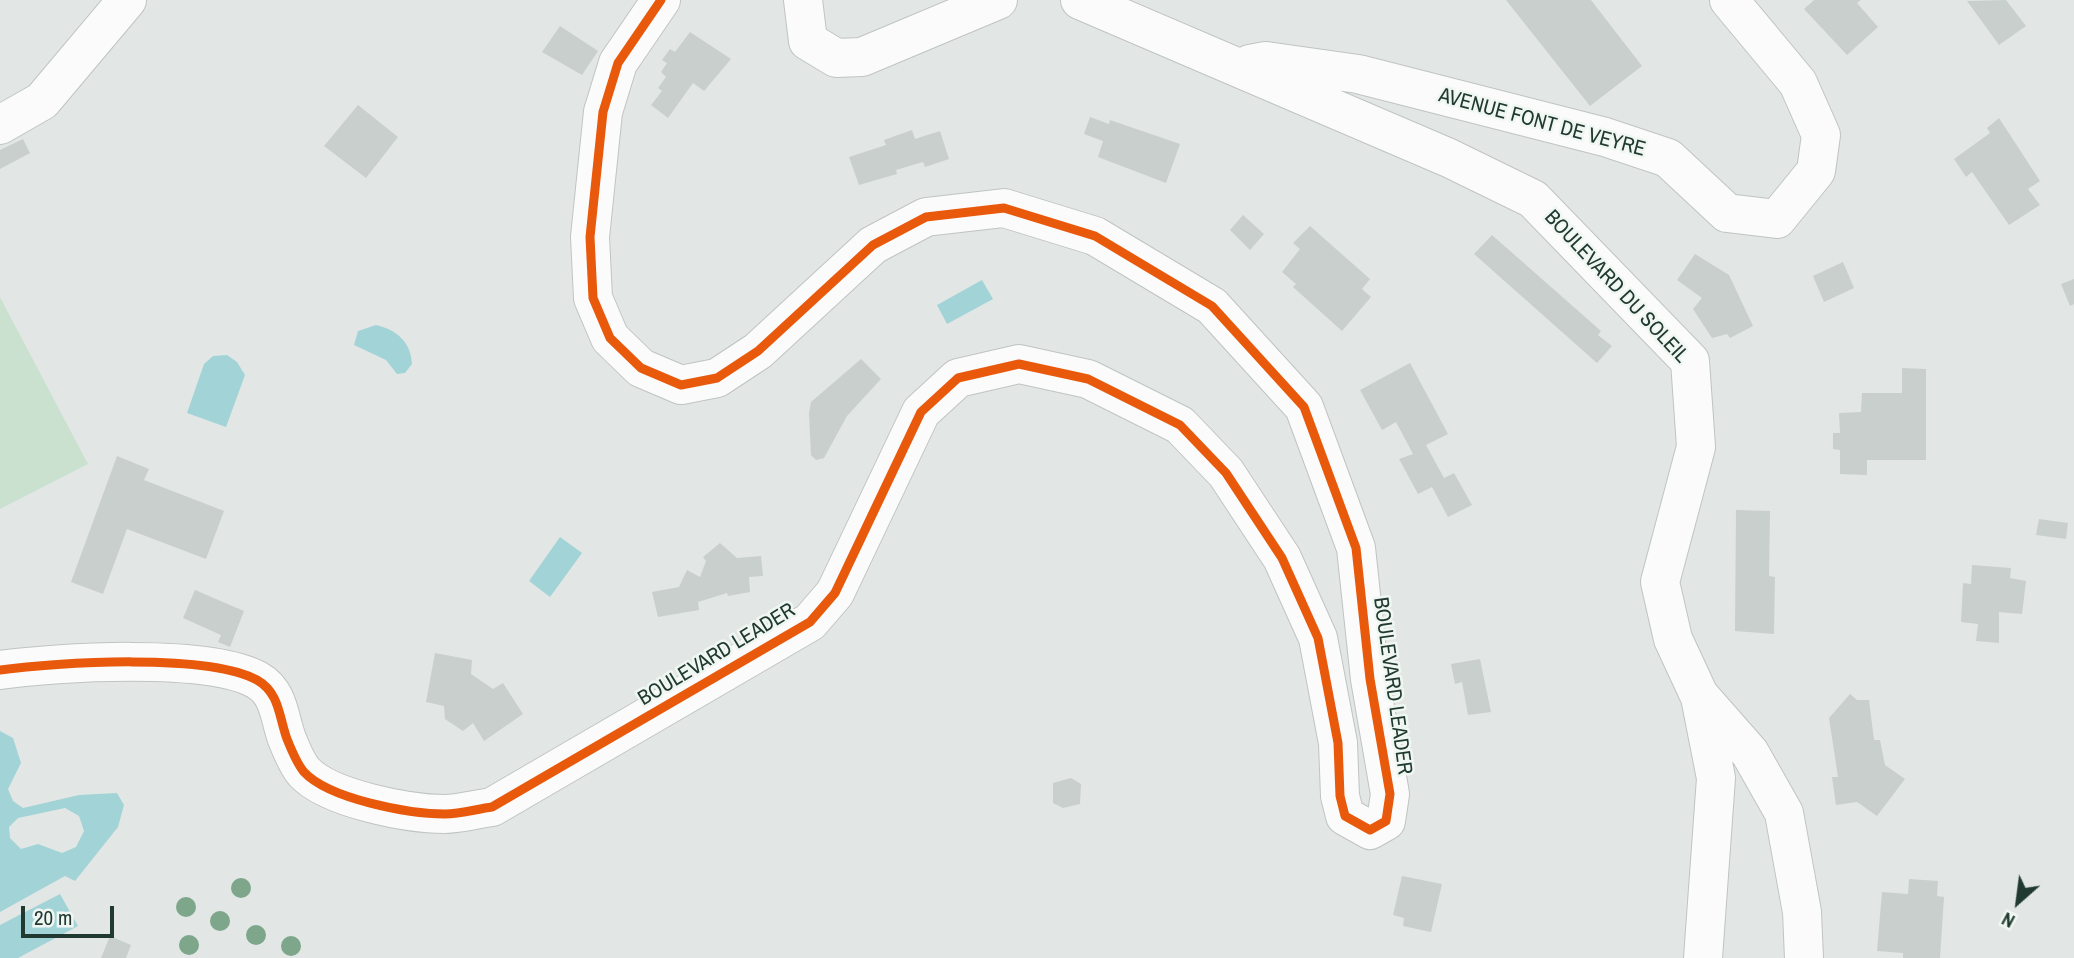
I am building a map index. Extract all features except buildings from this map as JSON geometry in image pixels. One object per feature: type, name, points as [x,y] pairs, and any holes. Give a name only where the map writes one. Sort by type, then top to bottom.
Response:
[{"type":"street","points":[[0,125],[42,101],[127,0]]},
{"type":"street","name":"BOULEVARD LEADER","points":[[0,670],[145,662],[230,668],[260,681],[279,706],[286,738],[304,772],[345,796],[401,809],[446,814],[492,807],[810,622],[835,593],[921,412],[958,378],[1019,364],[1088,379],[1180,425],[1226,473],[1282,558],[1318,638],[1338,743],[1340,796],[1345,816],[1370,830],[1385,821],[1390,794],[1370,679],[1356,548],[1304,407],[1212,306],[1095,236],[1004,208],[926,217],[873,245],[758,351],[717,379],[681,386],[640,368],[610,338],[593,298],[590,237],[603,111],[618,62],[661,0]]},
{"type":"street","points":[[803,0],[808,41],[836,58],[862,57],[998,0]]},
{"type":"street","name":"BOULEVARD DU SOLEIL","points":[[1080,0],[1449,158],[1533,199],[1690,360],[1696,447],[1660,582],[1673,639],[1699,695],[1750,753],[1784,813],[1801,912],[1804,958]]},
{"type":"street","name":"AVENUE FONT DE VEYRE","points":[[1236,66],[1266,61],[1358,74],[1605,137],[1668,158],[1727,213],[1777,219],[1816,172],[1821,135],[1798,83],[1730,0]]},
{"type":"street","points":[[1699,695],[1716,778],[1703,958]]},
{"type":"green space","points":[[0,297],[88,464],[0,509]]},
{"type":"water","points":[[982,280],[993,299],[947,324],[937,305]]},
{"type":"water","points":[[376,325],[390,330],[406,343],[412,364],[405,373],[397,374],[386,360],[354,345],[358,331]]},
{"type":"water","points":[[227,355],[237,362],[245,375],[226,427],[187,413],[204,364],[213,356]]},
{"type":"water","points":[[560,537],[582,553],[550,597],[529,581]]},
{"type":"water","points":[[0,731],[13,738],[21,763],[8,789],[13,801],[23,808],[79,795],[117,793],[124,805],[118,827],[75,881],[65,876],[0,912]]},
{"type":"water","points":[[60,894],[78,926],[18,958],[0,958],[0,925]]},
{"type":"pier","points":[[65,808],[79,816],[84,831],[76,847],[62,853],[38,844],[21,849],[10,838],[9,827],[18,818]]},
{"type":"cycle path","points":[[0,670],[57,664],[132,662],[205,666],[235,671],[265,685],[278,706],[287,739],[299,765],[316,782],[350,797],[411,811],[451,814],[492,807],[810,622],[835,593],[921,412],[958,378],[1019,364],[1088,379],[1180,425],[1226,473],[1282,558],[1318,638],[1338,743],[1340,796],[1345,816],[1370,830],[1386,821],[1390,794],[1370,679],[1356,548],[1304,407],[1212,306],[1095,236],[1004,208],[926,217],[873,245],[758,351],[717,378],[681,385],[641,368],[610,338],[593,298],[590,237],[603,112],[618,63],[661,0]]}]
